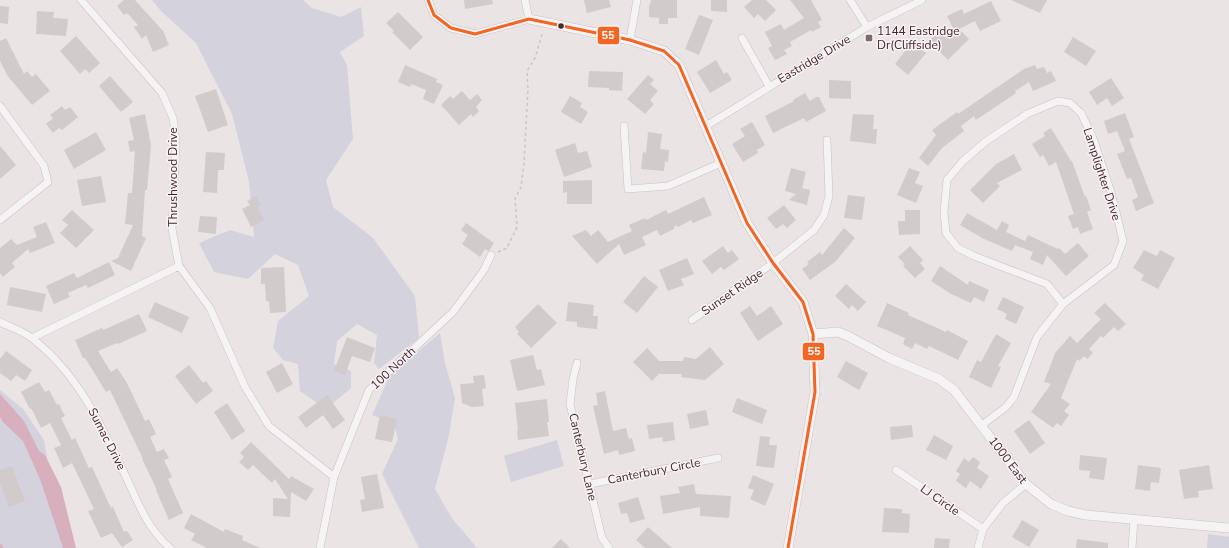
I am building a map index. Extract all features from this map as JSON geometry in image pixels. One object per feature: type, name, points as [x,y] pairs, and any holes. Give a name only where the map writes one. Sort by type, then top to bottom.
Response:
[{"type":"street","name":"Thrushwood Drive","points":[[81,0],[162,94],[173,118],[176,141],[172,229],[179,266],[210,308],[245,387],[270,426],[334,477]]},
{"type":"street","points":[[428,0],[434,15],[451,28],[475,34],[530,19],[630,40],[664,51],[679,65],[747,223],[773,263],[803,302],[813,334],[815,392],[788,548]]},
{"type":"street","points":[[525,0],[530,19]]},
{"type":"street","points":[[630,40],[637,0]]},
{"type":"street","points":[[850,0],[867,27]]},
{"type":"street","name":"Eastridge Drive","points":[[706,126],[867,27],[922,0]]},
{"type":"street","name":"Eastridge Drive","points":[[742,38],[769,86]]},
{"type":"street","name":"Lamplighter Drive","points":[[982,425],[1006,407],[1014,397],[1037,337],[1063,304],[1114,265],[1123,241],[1111,192],[1081,112],[1070,104],[1058,101],[1027,114],[985,142],[963,161],[947,180],[944,212],[946,233],[958,248],[974,256],[1047,284],[1063,304]]},
{"type":"street","points":[[0,106],[44,166],[48,182],[0,220]]},
{"type":"street","points":[[624,126],[628,189],[668,186],[721,163]]},
{"type":"street","name":"Sunset Ridge","points":[[692,320],[773,263],[814,230],[824,215],[829,196],[827,140]]},
{"type":"street","name":"100 North","points":[[320,548],[334,477],[369,390],[453,312],[484,270],[491,255]]},
{"type":"street","points":[[32,338],[179,266]]},
{"type":"street","name":"Sumac Drive","points":[[0,322],[32,338],[62,366],[87,400],[147,522],[160,539],[170,548]]},
{"type":"street","name":"1000 East","points":[[813,334],[838,332],[889,358],[939,378],[954,390],[1026,484],[1051,504],[1068,511],[1086,515],[1229,528]]},
{"type":"street","name":"Canterbury Lane","points":[[578,363],[573,379],[570,404],[602,538],[609,548]]},
{"type":"street","name":"Canterbury Circle","points":[[590,484],[718,458]]},
{"type":"street","name":"LJ Circle","points":[[896,470],[983,529]]},
{"type":"street","points":[[978,548],[983,529],[1003,503],[1026,484]]},
{"type":"street","points":[[1132,548],[1134,520]]},
{"type":"path","points":[[491,255],[507,248],[517,227],[515,199],[521,188],[524,163],[528,88],[527,71],[535,58],[546,22]]},
{"type":"shaded area","points":[[152,0],[303,0],[312,8],[341,17],[361,7],[364,36],[340,52],[347,65],[353,139],[326,180],[333,207],[373,238],[415,296],[419,338],[379,369],[374,363],[377,335],[357,324],[337,341],[334,364],[351,371],[351,388],[326,409],[300,391],[298,364],[283,360],[273,348],[278,321],[309,296],[298,265],[275,254],[248,279],[214,272],[199,243],[230,230],[254,237],[249,182],[232,114],[196,43],[161,11]]},
{"type":"shaded area","points":[[440,333],[445,363],[455,398],[449,435],[435,489],[451,517],[477,548],[419,548],[382,474],[398,439],[394,424],[372,415],[390,375]]},
{"type":"shaded area","points":[[0,390],[23,409],[44,440],[56,510],[68,548],[0,548]]},
{"type":"shaded area","points":[[0,394],[24,421],[39,451],[45,455],[61,487],[76,548],[63,548],[40,479],[23,441],[3,422],[0,417]]},
{"type":"shaded area","points":[[557,440],[564,466],[511,482],[504,456]]},
{"type":"shaded area","points":[[1208,534],[1229,537],[1229,548],[1207,548]]},
{"type":"building","points":[[124,0],[135,0],[163,31],[169,45],[153,52],[146,35],[142,39],[134,27],[138,25],[127,13],[124,15],[117,6]]},
{"type":"building","points":[[464,0],[492,0],[493,4],[465,9]]},
{"type":"building","points":[[584,0],[609,0],[611,7],[587,13]]},
{"type":"building","points":[[651,0],[677,0],[677,18],[668,18],[668,24],[659,24],[659,18],[649,17],[649,5]]},
{"type":"building","points":[[711,0],[727,0],[727,12],[711,11]]},
{"type":"building","points":[[752,0],[766,0],[776,10],[765,21],[758,14],[754,18],[744,7]]},
{"type":"building","points":[[790,0],[811,0],[822,20],[818,22],[821,27],[812,32],[811,30],[790,42],[792,46],[784,50],[787,54],[775,60],[768,48],[772,46],[765,32],[781,24],[784,30],[804,18]]},
{"type":"building","points":[[1011,0],[1047,0],[1040,13]]},
{"type":"building","points":[[991,1],[1001,21],[980,31],[975,21],[959,29],[969,39],[948,60],[929,41],[941,29],[953,28],[947,16],[962,9],[964,14]]},
{"type":"building","points":[[0,6],[9,7],[8,24],[0,23]]},
{"type":"building","points":[[37,11],[54,12],[53,18],[68,19],[66,36],[36,34]]},
{"type":"building","points":[[398,12],[423,37],[410,50],[392,32],[394,31],[386,23]]},
{"type":"building","points":[[699,15],[713,20],[699,55],[685,49]]},
{"type":"building","points":[[76,36],[100,63],[89,73],[85,69],[80,74],[60,51]]},
{"type":"building","points":[[1073,37],[1096,51],[1086,66],[1064,52]]},
{"type":"building","points":[[6,38],[24,74],[27,71],[32,77],[36,74],[50,91],[32,105],[7,75],[0,61],[0,41]]},
{"type":"building","points":[[912,42],[926,53],[908,75],[895,64]]},
{"type":"building","points":[[716,60],[724,74],[727,72],[732,80],[710,93],[697,72]]},
{"type":"building","points":[[405,65],[437,79],[436,82],[443,85],[434,104],[423,99],[426,90],[411,84],[410,87],[398,82]]},
{"type":"building","points":[[1035,65],[1037,69],[1044,67],[1047,73],[1051,71],[1056,81],[1033,91],[1029,82],[1015,91],[1016,93],[976,120],[974,116],[961,126],[964,131],[942,148],[928,166],[919,158],[936,135],[932,130],[1024,69]]},
{"type":"building","points":[[589,71],[623,72],[622,91],[609,90],[609,88],[588,87]]},
{"type":"building","points":[[648,75],[654,80],[650,84],[658,91],[650,100],[654,104],[645,114],[627,99]]},
{"type":"building","points":[[110,76],[133,102],[121,112],[99,86]]},
{"type":"building","points":[[1111,78],[1124,98],[1112,106],[1107,98],[1097,105],[1089,92]]},
{"type":"building","points":[[829,80],[851,81],[851,99],[829,98]]},
{"type":"building","points":[[216,89],[228,125],[208,132],[195,96]]},
{"type":"building","points":[[462,91],[470,100],[477,94],[482,100],[476,107],[479,111],[473,117],[471,114],[459,125],[441,105],[450,96],[453,99]]},
{"type":"building","points":[[805,93],[810,101],[816,97],[819,97],[826,111],[806,122],[804,118],[773,133],[765,116],[794,101],[793,100]]},
{"type":"building","points":[[570,96],[582,103],[580,107],[588,112],[581,124],[561,112]]},
{"type":"building","points":[[62,106],[65,110],[70,107],[78,117],[62,130],[59,128],[53,133],[46,124],[53,118],[50,115]]},
{"type":"building","points":[[1125,113],[1134,137],[1129,139],[1154,203],[1136,211],[1132,200],[1138,197],[1131,178],[1127,179],[1117,154],[1125,151],[1117,131],[1108,134],[1104,121]]},
{"type":"building","points":[[145,114],[151,146],[147,190],[145,190],[142,236],[146,238],[131,271],[111,261],[118,258],[133,225],[125,224],[128,193],[132,193],[135,151],[130,152],[128,141],[134,140],[129,118]]},
{"type":"building","points":[[853,114],[874,115],[873,129],[877,129],[876,144],[850,141]]},
{"type":"building","points":[[752,122],[765,145],[757,150],[758,153],[743,162],[732,144],[745,136],[740,129]]},
{"type":"building","points":[[1051,128],[1072,161],[1091,210],[1087,212],[1093,229],[1080,234],[1078,227],[1073,229],[1068,216],[1074,214],[1056,162],[1049,166],[1043,155],[1040,157],[1032,144],[1045,136],[1043,133]]},
{"type":"building","points":[[96,132],[106,150],[74,169],[64,150]]},
{"type":"building","points":[[648,132],[662,134],[660,149],[669,150],[668,162],[665,161],[664,171],[641,169],[643,152],[646,153]]},
{"type":"building","points":[[575,143],[578,153],[587,151],[592,167],[564,177],[555,150]]},
{"type":"building","points":[[0,146],[16,165],[0,179]]},
{"type":"building","points":[[206,152],[225,153],[224,170],[218,170],[217,193],[203,192]]},
{"type":"building","points":[[1014,154],[1022,170],[997,183],[1000,186],[983,203],[970,190],[996,164]]},
{"type":"building","points":[[791,168],[806,172],[802,188],[810,190],[807,205],[789,200],[796,194],[785,191]]},
{"type":"building","points":[[909,168],[920,172],[915,183],[923,186],[916,203],[897,195]]},
{"type":"building","points":[[101,176],[106,202],[82,206],[77,180]]},
{"type":"building","points":[[592,180],[592,204],[567,204],[567,192],[563,193],[563,181]]},
{"type":"building","points":[[848,195],[865,197],[862,220],[844,218]]},
{"type":"building","points":[[256,196],[261,205],[257,207],[264,220],[251,227],[242,209],[250,205],[247,201]]},
{"type":"building","points":[[704,197],[712,215],[693,223],[691,220],[678,227],[676,225],[674,229],[660,236],[657,230],[642,237],[646,245],[624,255],[619,244],[597,264],[572,236],[586,230],[591,236],[598,230],[608,242],[632,231],[629,225],[645,218],[646,220],[666,210],[668,214]]},
{"type":"building","points":[[784,205],[796,220],[787,228],[783,224],[776,229],[767,218]]},
{"type":"building","points":[[72,210],[94,230],[76,248],[60,233],[68,225],[62,220]]},
{"type":"building","points":[[905,210],[920,210],[920,234],[899,235],[898,221],[905,221]]},
{"type":"building","points":[[967,213],[997,230],[1002,221],[1009,225],[1006,232],[1025,241],[1028,235],[1058,249],[1059,248],[1065,254],[1078,243],[1089,256],[1066,276],[1047,255],[1043,265],[1030,259],[1033,252],[1015,245],[1012,251],[984,239],[960,225]]},
{"type":"building","points":[[200,216],[217,217],[216,234],[198,232]]},
{"type":"building","points":[[46,222],[55,243],[30,253],[28,249],[12,263],[15,267],[3,277],[0,273],[0,248],[11,239],[17,245],[37,237],[33,227]]},
{"type":"building","points":[[466,223],[494,243],[489,251],[485,249],[480,257],[462,244],[468,235],[461,230]]},
{"type":"building","points":[[844,228],[855,238],[835,262],[810,280],[802,269],[809,264],[807,262],[820,252],[822,255]]},
{"type":"building","points":[[723,246],[728,253],[732,250],[739,259],[724,270],[721,267],[712,274],[702,261]]},
{"type":"building","points":[[910,246],[923,260],[920,263],[925,269],[915,278],[903,266],[905,264],[898,257]]},
{"type":"building","points":[[1144,250],[1157,256],[1160,250],[1175,258],[1158,289],[1141,280],[1144,275],[1133,268]]},
{"type":"building","points":[[687,258],[694,274],[681,279],[684,285],[668,291],[659,270]]},
{"type":"building","points":[[109,262],[115,275],[88,288],[86,285],[68,293],[70,297],[54,304],[46,286],[74,273],[77,278]]},
{"type":"building","points":[[940,266],[968,285],[969,281],[989,290],[984,302],[974,297],[971,303],[951,294],[931,281]]},
{"type":"building","points":[[284,267],[286,312],[270,313],[269,301],[266,301],[265,284],[261,284],[261,268]]},
{"type":"building","points":[[644,276],[658,287],[637,313],[623,302]]},
{"type":"building","points":[[846,284],[866,302],[858,311],[852,305],[849,309],[835,296]]},
{"type":"building","points":[[10,287],[46,294],[42,312],[7,305]]},
{"type":"building","points":[[1003,297],[1024,307],[1016,324],[1005,319],[1007,314],[997,309]]},
{"type":"building","points":[[155,302],[189,317],[182,333],[148,317]]},
{"type":"building","points":[[568,302],[594,305],[593,316],[598,316],[597,329],[577,327],[577,322],[566,321]]},
{"type":"building","points":[[887,303],[909,313],[908,315],[946,332],[947,330],[968,341],[958,360],[929,346],[927,349],[915,343],[912,349],[903,344],[905,338],[877,326]]},
{"type":"building","points":[[1105,303],[1126,324],[1118,331],[1114,327],[1103,338],[1101,336],[1089,349],[1093,353],[1087,359],[1084,356],[1079,361],[1077,359],[1061,398],[1070,404],[1064,411],[1069,415],[1061,426],[1057,423],[1053,428],[1031,412],[1051,384],[1044,382],[1055,353],[1070,336],[1077,343],[1101,319],[1094,313]]},
{"type":"building","points":[[538,304],[557,323],[531,348],[517,334],[519,332],[515,327]]},
{"type":"building","points":[[750,306],[757,316],[771,306],[783,324],[758,341],[740,313]]},
{"type":"building","points":[[139,314],[147,331],[98,351],[111,372],[117,368],[127,383],[145,421],[149,419],[156,434],[150,437],[157,452],[164,449],[169,458],[164,460],[172,477],[168,479],[183,513],[169,520],[143,459],[110,390],[106,392],[85,358],[83,358],[75,340],[102,328],[103,330]]},
{"type":"building","points":[[996,334],[1011,343],[998,366],[1001,367],[991,388],[969,377],[977,360],[981,362]]},
{"type":"building","points":[[347,337],[375,348],[370,362],[352,356],[345,375],[334,371]]},
{"type":"building","points":[[710,347],[724,364],[705,380],[681,377],[682,374],[659,374],[652,381],[633,362],[647,348],[659,361],[683,361],[684,357],[696,359]]},
{"type":"building","points":[[6,351],[32,370],[25,381],[16,375],[11,381],[0,373],[0,359]]},
{"type":"building","points":[[533,355],[537,370],[541,369],[545,385],[517,391],[510,360]]},
{"type":"building","points":[[846,361],[868,373],[859,390],[837,377]]},
{"type":"building","points":[[282,363],[293,384],[277,393],[266,372]]},
{"type":"building","points":[[189,365],[203,383],[206,381],[213,391],[196,404],[175,376]]},
{"type":"building","points":[[484,375],[486,388],[482,389],[484,406],[472,407],[462,403],[460,384],[474,383],[473,376]]},
{"type":"building","points":[[39,382],[45,392],[49,390],[57,405],[59,404],[65,416],[61,418],[72,440],[75,438],[89,468],[92,467],[111,508],[113,507],[124,532],[127,531],[133,540],[122,547],[112,533],[101,538],[88,511],[94,509],[72,463],[63,468],[54,448],[61,445],[50,423],[41,428],[21,392]]},
{"type":"building","points":[[605,391],[613,431],[626,428],[629,439],[632,438],[635,451],[619,455],[618,450],[604,454],[593,406],[598,405],[596,393]]},
{"type":"building","points":[[327,395],[345,420],[333,429],[323,415],[306,428],[298,417]]},
{"type":"building","points":[[737,398],[767,410],[762,424],[732,412]]},
{"type":"building","points":[[547,399],[549,422],[547,422],[549,436],[518,440],[515,403]]},
{"type":"building","points":[[227,403],[245,431],[232,440],[214,412]]},
{"type":"building","points":[[706,410],[709,425],[690,429],[687,414]]},
{"type":"building","points":[[380,415],[397,419],[392,442],[375,439]]},
{"type":"building","points":[[1029,420],[1045,443],[1030,454],[1014,431]]},
{"type":"building","points":[[673,422],[675,440],[663,442],[662,437],[649,439],[647,425]]},
{"type":"building","points":[[912,425],[913,437],[891,440],[890,427]]},
{"type":"building","points":[[934,435],[953,446],[946,460],[926,450]]},
{"type":"building","points":[[760,436],[770,437],[769,445],[777,445],[774,468],[756,466]]},
{"type":"building","points":[[251,442],[289,479],[291,476],[314,489],[306,501],[291,492],[290,517],[273,516],[273,498],[288,499],[275,479],[272,483],[253,465],[248,470],[239,462],[244,457],[240,453]]},
{"type":"building","points":[[1080,455],[1107,458],[1104,480],[1089,478],[1090,471],[1079,470]]},
{"type":"building","points":[[973,457],[980,462],[977,468],[989,476],[981,489],[970,481],[966,488],[956,481],[960,474],[956,471],[964,458],[969,462]]},
{"type":"building","points":[[1138,465],[1161,468],[1159,483],[1151,482],[1150,491],[1135,489]]},
{"type":"building","points":[[1209,465],[1213,489],[1198,491],[1199,497],[1184,499],[1179,470]]},
{"type":"building","points":[[12,466],[25,501],[9,507],[0,483],[0,470]]},
{"type":"building","points":[[377,474],[384,508],[362,512],[360,500],[365,499],[361,477]]},
{"type":"building","points":[[753,475],[774,484],[765,506],[750,499],[754,490],[748,488]]},
{"type":"building","points":[[694,484],[696,494],[731,496],[729,518],[700,516],[700,507],[663,514],[660,496],[680,493],[678,487]]},
{"type":"building","points":[[638,497],[645,519],[630,523],[627,513],[621,514],[618,503]]},
{"type":"building","points":[[884,508],[902,509],[902,513],[910,514],[909,533],[882,532]]},
{"type":"building","points":[[191,514],[224,532],[225,529],[243,536],[242,540],[260,548],[207,548],[191,540],[195,534],[184,528]]},
{"type":"building","points":[[1022,520],[1039,530],[1029,547],[1012,537]]},
{"type":"building","points":[[648,527],[672,548],[645,548],[636,540]]},
{"type":"building","points":[[935,538],[950,539],[949,548],[934,548]]},
{"type":"building","points":[[561,539],[570,548],[552,548]]},
{"type":"building","points":[[1077,539],[1108,543],[1108,548],[1076,548]]},
{"type":"transit line","name":"55","points":[[428,0],[434,15],[451,28],[475,34],[529,19],[630,40],[664,51],[679,65],[747,223],[773,263],[803,302],[813,334],[815,392],[788,548]]},
{"type":"place","name":"1144 Eastridge Dr(Cliffside)","points":[[869,38]]}]
